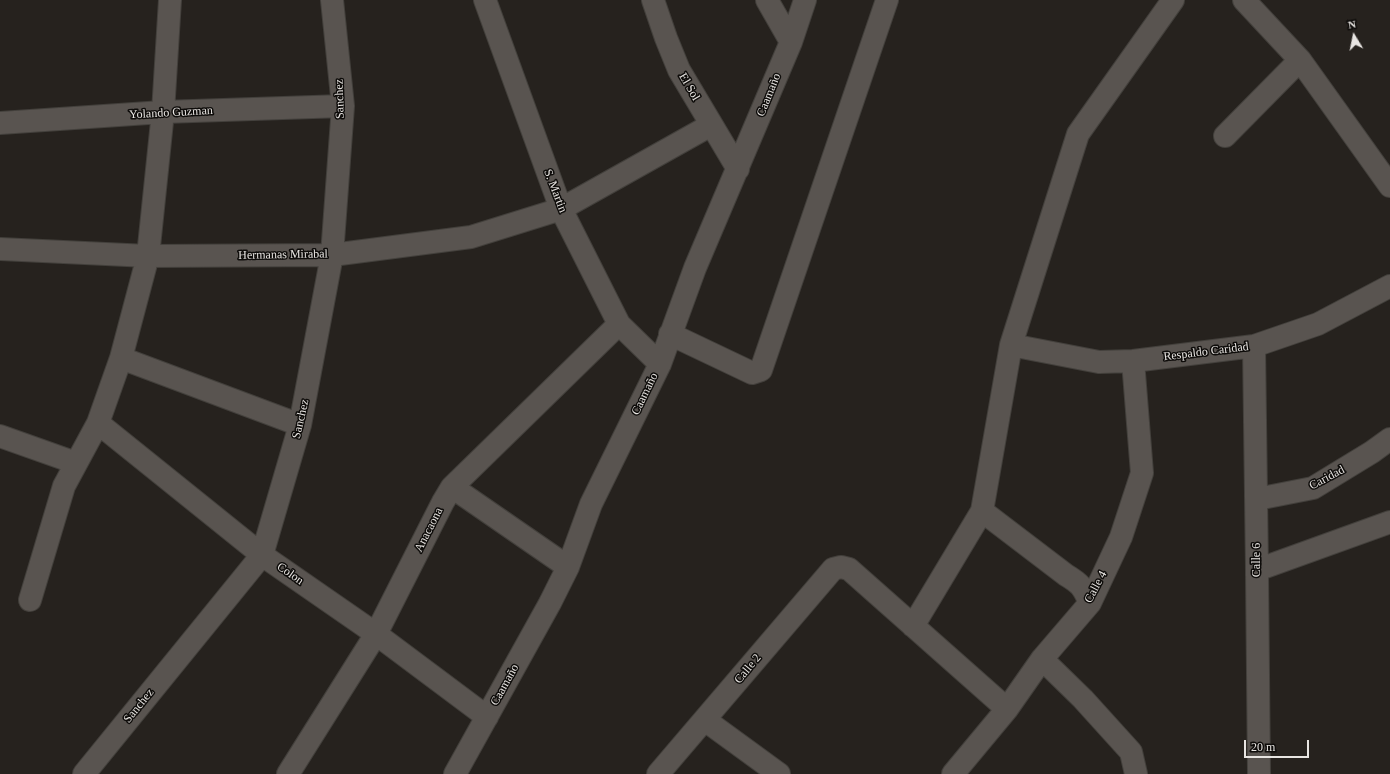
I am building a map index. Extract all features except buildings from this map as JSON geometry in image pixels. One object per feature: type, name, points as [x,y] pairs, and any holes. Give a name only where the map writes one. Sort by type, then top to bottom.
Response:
[{"type":"street","points":[[30,600],[64,486],[98,423],[121,358],[148,256],[163,112],[170,0]]},
{"type":"street","name":"Sanchez","points":[[84,774],[262,555],[300,425],[332,255],[343,106],[332,0]]},
{"type":"street","name":"S. Martin","points":[[485,0],[561,209],[619,324],[660,364]]},
{"type":"street","name":"El Sol","points":[[653,0],[679,70],[738,169]]},
{"type":"street","points":[[767,0],[790,42]]},
{"type":"street","name":"Caamaño","points":[[455,774],[550,603],[568,567],[589,510],[660,364],[695,268],[738,169],[790,42],[805,0]]},
{"type":"street","points":[[1007,708],[913,626],[982,511],[1011,345],[1078,134],[1173,0]]},
{"type":"street","points":[[1244,0],[1300,60],[1390,186]]},
{"type":"street","points":[[670,334],[752,373],[761,370],[886,1]]},
{"type":"street","points":[[1225,136],[1300,60]]},
{"type":"street","name":"Yolando Guzman","points":[[0,123],[163,112],[343,106]]},
{"type":"street","name":"Hermanas Mirabal","points":[[0,250],[148,256],[332,255],[471,237],[561,209],[711,125]]},
{"type":"street","name":"Respaldo Caridad","points":[[1011,345],[1099,362],[1133,361],[1254,346],[1318,324],[1390,286]]},
{"type":"street","name":"Anacaona","points":[[288,774],[376,634],[452,487],[619,324]]},
{"type":"street","name":"Calle 6","points":[[1254,346],[1257,499],[1256,570],[1259,774]]},
{"type":"street","points":[[121,358],[300,425]]},
{"type":"street","name":"Calle 4","points":[[954,774],[1007,708],[1042,659],[1090,603],[1122,537],[1142,473],[1133,361]]},
{"type":"street","name":"Colon","points":[[98,423],[262,555],[376,634],[487,717]]},
{"type":"street","points":[[0,436],[76,463]]},
{"type":"street","name":"Caridad","points":[[1257,499],[1313,488],[1372,452],[1390,439]]},
{"type":"street","points":[[452,487],[568,567]]},
{"type":"street","points":[[982,511],[1066,575],[1079,583],[1090,603]]},
{"type":"street","points":[[1256,570],[1390,522]]},
{"type":"street","name":"Calle 2","points":[[658,774],[833,569],[841,567],[849,568],[913,626]]},
{"type":"street","points":[[1042,659],[1083,699],[1131,752],[1136,774]]},
{"type":"street","points":[[705,720],[779,774]]}]
